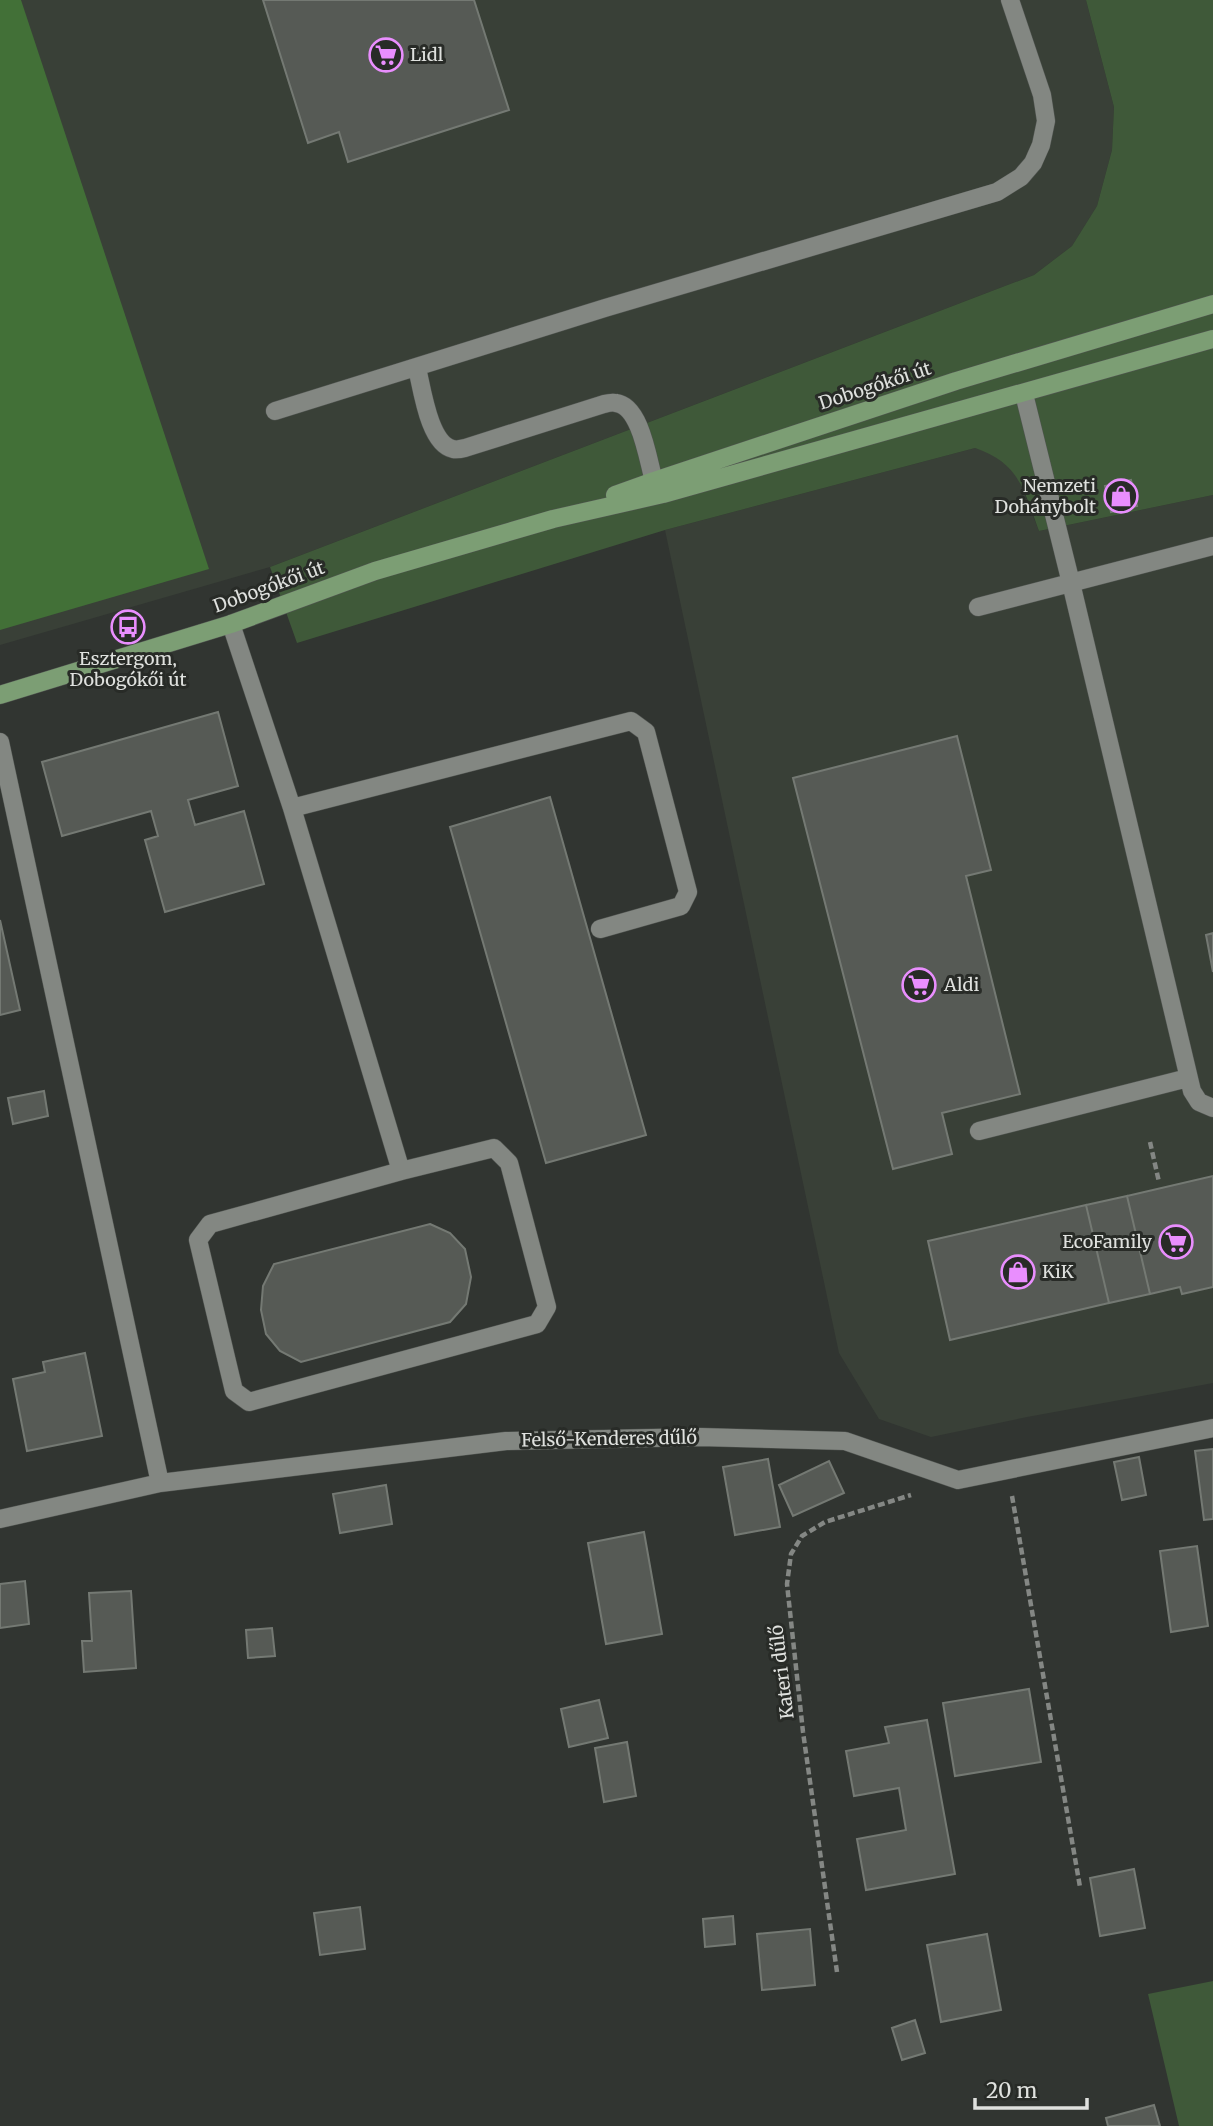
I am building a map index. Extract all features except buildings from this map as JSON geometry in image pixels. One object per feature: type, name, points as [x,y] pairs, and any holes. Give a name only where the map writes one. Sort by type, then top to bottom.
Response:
[{"type":"main road","name":"Dobogókői út","points":[[553,519],[654,481],[956,382],[1213,304]]},
{"type":"main road","name":"Dobogókői út","points":[[0,695],[231,624],[375,571],[553,519],[663,494],[1213,339]]},
{"type":"street","points":[[275,411],[605,308],[997,192],[1021,177],[1033,163],[1046,121],[1042,96],[1010,0]]},
{"type":"street","points":[[417,368],[433,428],[444,445],[453,449],[465,448],[604,404],[616,403],[624,406],[638,423],[654,481]]},
{"type":"street","points":[[1024,394],[1188,1078],[1199,1102],[1213,1108]]},
{"type":"street","points":[[978,607],[1213,546]]},
{"type":"street","points":[[231,624],[292,808],[401,1171]]},
{"type":"street","points":[[292,808],[631,721],[646,732],[688,892],[681,906],[600,929]]},
{"type":"street","points":[[0,742],[160,1483]]},
{"type":"street","points":[[979,1132],[1188,1078]]},
{"type":"street","points":[[494,1148],[509,1163],[547,1307],[537,1324],[249,1402],[234,1391],[198,1240],[210,1224],[401,1171],[494,1148]]},
{"type":"street","name":"Felső-Kenderes dűlő","points":[[0,1519],[160,1483],[506,1440],[700,1437],[845,1441],[958,1480],[1213,1428]]},
{"type":"path","points":[[1150,1142],[1159,1182]]},
{"type":"path","points":[[1008,1471],[1080,1887]]},
{"type":"path","name":"Kateri dűlő","points":[[837,1972],[789,1614],[786,1584],[792,1554],[802,1536],[825,1522],[958,1480]]},
{"type":"shaded area","points":[[0,0],[1086,0],[1114,107],[1112,150],[1097,206],[1072,246],[1034,275],[270,567],[0,645]]},
{"type":"shaded area","points":[[975,448],[992,453],[1016,473],[1039,531],[1213,495],[1213,1383],[931,1437],[879,1419],[839,1353],[665,530]]},
{"type":"green space","points":[[0,0],[21,0],[209,569],[0,630]]},
{"type":"green space","points":[[1086,0],[1213,0],[1213,495],[1039,531],[1024,491],[1011,470],[990,454],[975,448],[665,530],[297,643],[270,567],[1034,275],[1072,246],[1097,206],[1112,150],[1114,107]]},
{"type":"green space","points":[[1213,1981],[1213,2126],[1179,2126],[1148,1994]]},
{"type":"place","name":"Lidl","points":[[386,55]]},
{"type":"place","name":"Nemzeti Dohánybolt","points":[[1121,496]]},
{"type":"place","name":"Esztergom, Dobogókői út","points":[[128,627]]},
{"type":"place","name":"Aldi","points":[[919,985]]},
{"type":"place","name":"EcoFamily","points":[[1176,1242]]},
{"type":"place","name":"KiK","points":[[1018,1272]]}]
